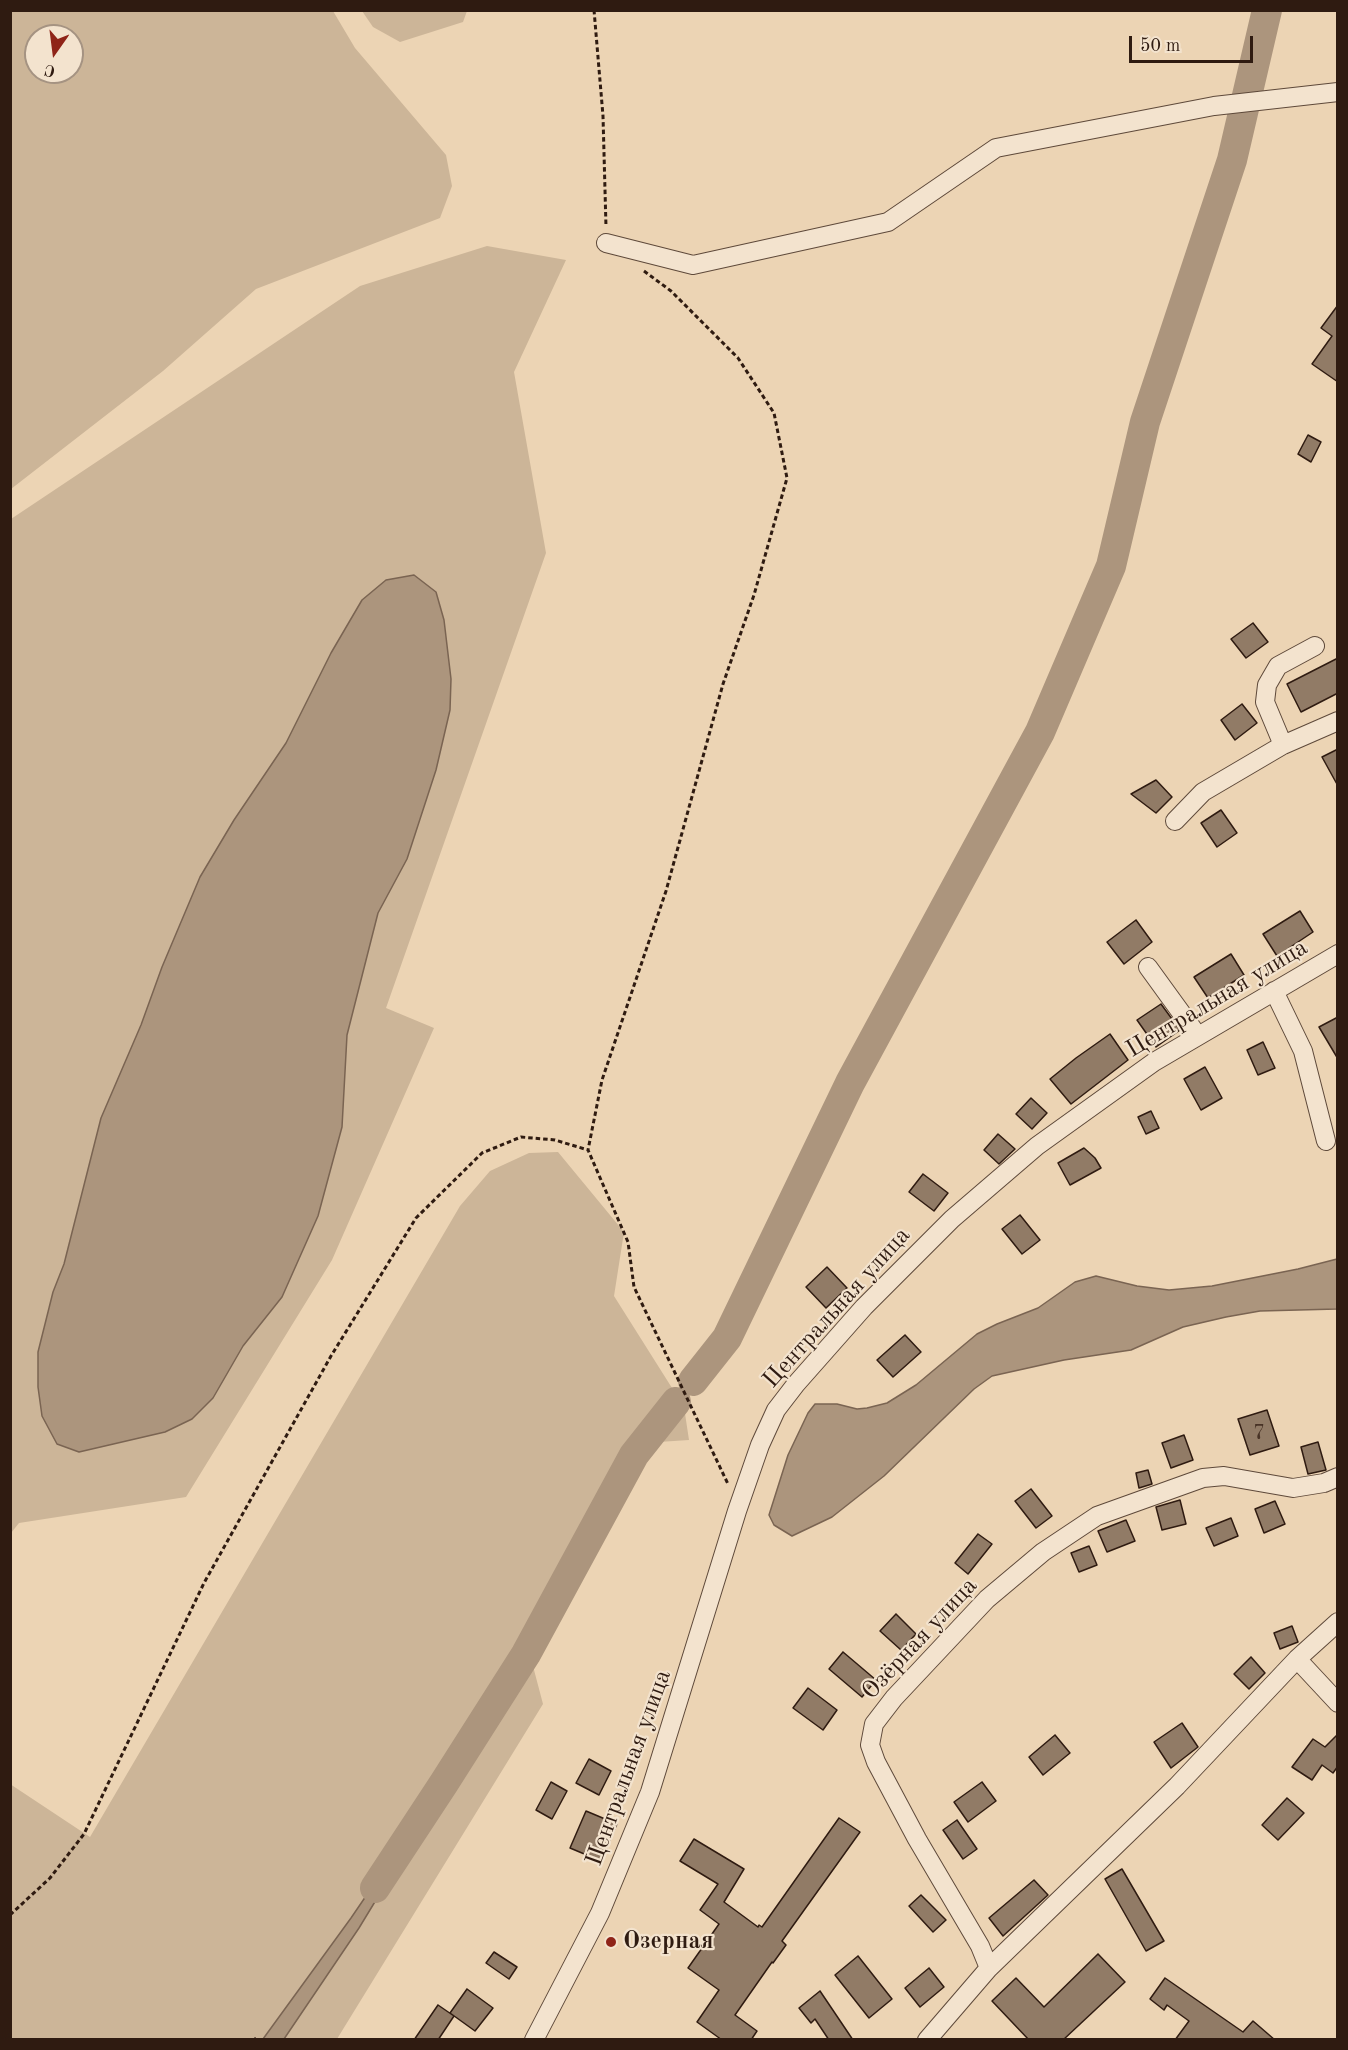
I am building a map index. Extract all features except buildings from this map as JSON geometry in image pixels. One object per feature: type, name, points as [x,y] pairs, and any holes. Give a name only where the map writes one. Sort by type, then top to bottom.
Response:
[{"type":"street","points":[[606,243],[693,265],[888,222],[996,148],[1215,106],[1338,92]]},
{"type":"street","points":[[1284,746],[1265,702],[1267,685],[1278,666],[1315,646]]},
{"type":"street","points":[[1175,821],[1203,792],[1284,746],[1338,721]]},
{"type":"street","name":"Центральная улица","points":[[534,2040],[600,1913],[646,1802],[684,1688],[738,1511],[760,1445],[776,1410],[864,1307],[952,1219],[1036,1146],[1154,1062],[1338,954]]},
{"type":"street","points":[[1148,967],[1198,1036]]},
{"type":"street","points":[[1274,992],[1304,1051],[1326,1141]]},
{"type":"street","name":"Озёрная улица","points":[[989,1968],[980,1946],[928,1859],[876,1762],[870,1745],[874,1725],[894,1698],[987,1599],[1044,1552],[1097,1515],[1203,1478],[1224,1476],[1293,1488],[1324,1483],[1338,1477]]},
{"type":"street","points":[[927,2040],[989,1968],[1177,1786],[1297,1659],[1338,1622]]},
{"type":"street","points":[[1297,1659],[1338,1703]]},
{"type":"path","points":[[594,10],[603,116],[606,243]]},
{"type":"path","points":[[643,271],[671,291],[738,358],[774,413],[787,478],[753,595],[723,684],[666,891],[602,1080],[588,1150],[628,1242],[634,1287],[723,1471],[738,1511]]},
{"type":"path","points":[[10,1915],[50,1878],[84,1834],[204,1583],[331,1356],[416,1218],[482,1153],[521,1137],[555,1140],[588,1150]]},
{"type":"shaded area","points":[[11,10],[333,11],[355,48],[446,155],[452,186],[440,218],[256,289],[163,371],[11,489]]},
{"type":"shaded area","points":[[362,11],[467,11],[463,22],[400,42],[373,27]]},
{"type":"shaded area","points":[[487,246],[566,260],[514,372],[546,553],[386,1008],[434,1028],[332,1260],[186,1497],[19,1523],[11,1533],[11,519],[360,286]]},
{"type":"shaded area","points":[[414,575],[436,592],[444,620],[451,679],[450,710],[436,770],[407,859],[378,913],[347,1035],[342,1127],[318,1216],[282,1297],[243,1346],[213,1398],[192,1419],[165,1432],[79,1452],[57,1444],[42,1416],[38,1387],[38,1352],[53,1292],[64,1264],[101,1118],[141,1025],[162,967],[200,877],[234,820],[286,743],[331,653],[362,600],[386,580]]},
{"type":"shaded area","points":[[558,1152],[624,1232],[614,1296],[684,1407],[689,1440],[628,1444],[586,1514],[529,1651],[543,1704],[337,2039],[11,2039],[10,1784],[90,1837],[460,1206],[490,1171],[529,1153]]},
{"type":"shaded area","points":[[1337,1259],[1337,1309],[1260,1311],[1226,1317],[1183,1327],[1131,1350],[1064,1360],[992,1376],[974,1389],[884,1476],[832,1517],[792,1536],[774,1525],[769,1515],[788,1455],[808,1413],[815,1404],[837,1404],[857,1409],[887,1403],[916,1385],[977,1334],[1038,1308],[1075,1282],[1096,1276],[1137,1286],[1169,1290],[1212,1286]]},
{"type":"shaded area","points":[[398,1852],[393,1872],[359,1928],[284,2039],[263,2039],[351,1918],[384,1862]]},
{"type":"waterway","points":[[693,1381],[727,1338],[850,1083],[1040,732],[1111,566],[1145,422],[1232,160],[1267,10]]},
{"type":"waterway","points":[[375,1888],[526,1654],[634,1455],[676,1402]]},
{"type":"place","name":"Озерная","points":[[611,1942]]}]
